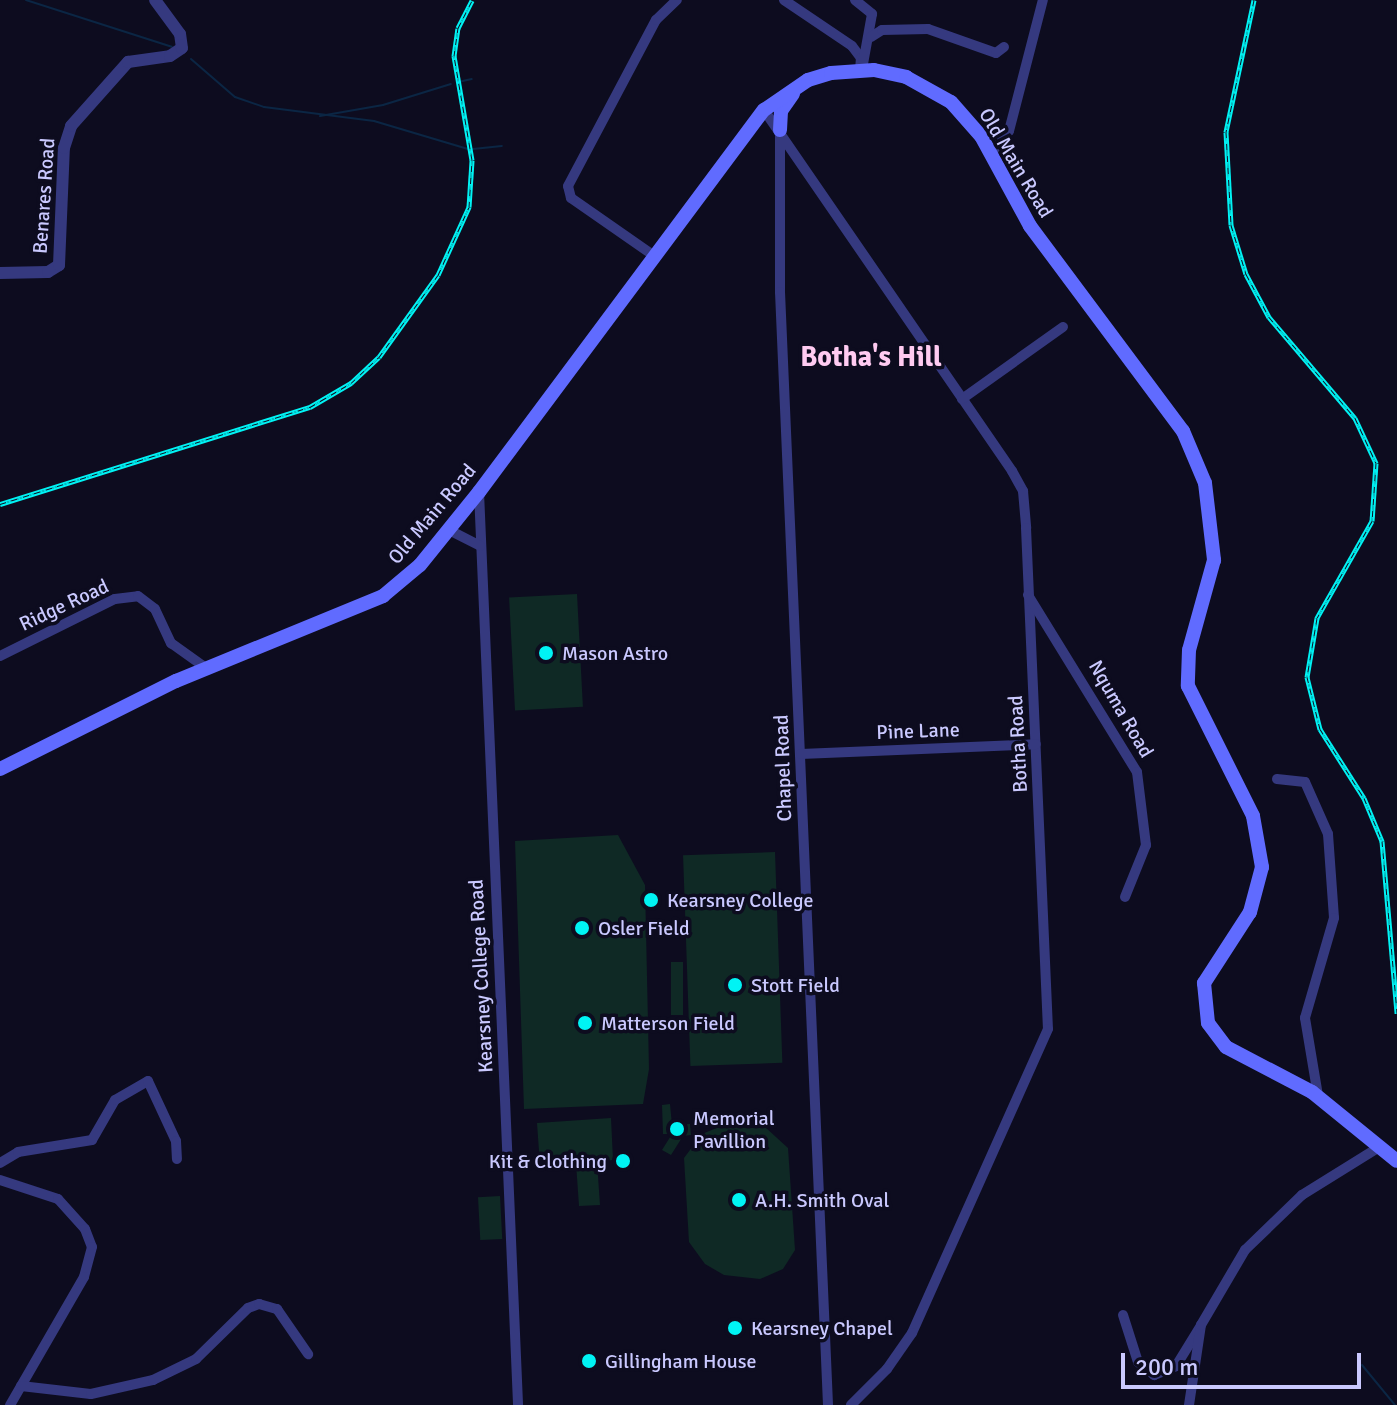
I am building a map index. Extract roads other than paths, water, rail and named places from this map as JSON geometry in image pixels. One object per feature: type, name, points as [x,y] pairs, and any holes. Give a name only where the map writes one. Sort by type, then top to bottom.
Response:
[{"type":"main road","name":"Old Main Road","points":[[0,769],[206,668],[383,596],[420,565],[479,492],[764,110],[808,80],[860,70],[906,77],[937,92],[969,120],[1066,277],[1170,411],[1201,472],[1215,550],[1210,586],[1189,650],[1188,686],[1253,816],[1262,867],[1250,912],[1209,971],[1204,1009],[1211,1029],[1226,1047],[1318,1096],[1397,1161]]},
{"type":"main road","points":[[780,130],[784,104],[808,80]]},
{"type":"street","name":"Benares Road","points":[[0,273],[48,272],[59,265],[64,148],[80,110],[128,62],[170,56],[182,48],[180,34],[155,0]]},
{"type":"street","points":[[653,255],[571,198],[568,186],[656,20],[677,0]]},
{"type":"street","points":[[784,0],[852,46],[861,58],[860,70]]},
{"type":"street","points":[[855,0],[872,14],[871,37],[860,70]]},
{"type":"street","points":[[991,154],[1009,131],[1043,0]]},
{"type":"street","points":[[871,37],[882,30],[928,29],[996,53],[1004,47]]},
{"type":"street","name":"Botha Road","points":[[764,110],[1023,491],[1048,1029],[912,1333],[887,1369],[851,1405]]},
{"type":"street","name":"Chapel Road","points":[[780,130],[780,292],[828,1405]]},
{"type":"street","points":[[962,399],[1063,327]]},
{"type":"street","name":"Kearsney College Road","points":[[479,492],[518,1405]]},
{"type":"street","points":[[449,530],[480,546]]},
{"type":"street","name":"Nquma Road","points":[[1028,595],[1137,772],[1146,845],[1125,897]]},
{"type":"street","name":"Ridge Road","points":[[0,656],[115,599],[138,596],[155,609],[171,643],[206,668]]},
{"type":"street","name":"Pine Lane","points":[[801,754],[1036,744]]},
{"type":"street","points":[[1277,779],[1305,782],[1328,834],[1334,918],[1305,1018],[1318,1096]]},
{"type":"street","points":[[0,1163],[18,1152],[92,1140],[115,1100],[148,1081],[176,1141],[177,1159]]},
{"type":"street","points":[[1123,1315],[1138,1362],[1154,1375],[1176,1366],[1230,1272],[1263,1229],[1302,1195],[1379,1147]]},
{"type":"street","points":[[0,1180],[58,1199],[85,1229],[92,1247],[88,1269],[10,1405]]},
{"type":"street","points":[[21,1386],[91,1394],[153,1380],[196,1359],[248,1308],[259,1304],[277,1309],[308,1354]]},
{"type":"street","points":[[1189,1405],[1201,1325]]},
{"type":"waterway","points":[[26,0],[172,47]]},
{"type":"waterway","points":[[191,59],[235,97],[264,107],[374,121],[468,149]]},
{"type":"waterway","points":[[458,82],[472,79]]},
{"type":"waterway","points":[[320,116],[383,105],[451,84]]},
{"type":"waterway","points":[[473,149],[502,146]]},
{"type":"waterway","points":[[1362,1365],[1395,1405]]},
{"type":"railway","points":[[0,504],[310,407],[351,383],[379,357],[438,275],[469,207],[472,160],[454,56],[458,28],[472,0]]},
{"type":"railway","points":[[1254,0],[1226,132],[1231,225],[1246,274],[1269,317],[1355,418],[1376,463],[1372,521],[1317,618],[1307,677],[1320,729],[1364,798],[1382,841],[1397,1013]]},
{"type":"place","name":"Mason Astro","points":[[546,653]]},
{"type":"place","name":"Kearsney College","points":[[651,900]]},
{"type":"place","name":"Osler Field","points":[[582,928]]},
{"type":"place","name":"Stott Field","points":[[735,985]]},
{"type":"place","name":"Matterson Field","points":[[585,1023]]},
{"type":"place","name":"Memorial Pavillion","points":[[677,1129]]},
{"type":"place","name":"Kit & Clothing","points":[[623,1161]]},
{"type":"place","name":"A.H. Smith Oval","points":[[739,1200]]},
{"type":"place","name":"Kearsney Chapel","points":[[735,1328]]},
{"type":"place","name":"Gillingham House","points":[[589,1361]]},
{"type":"district","name":"Botha's Hill","points":[[871,357]]}]
